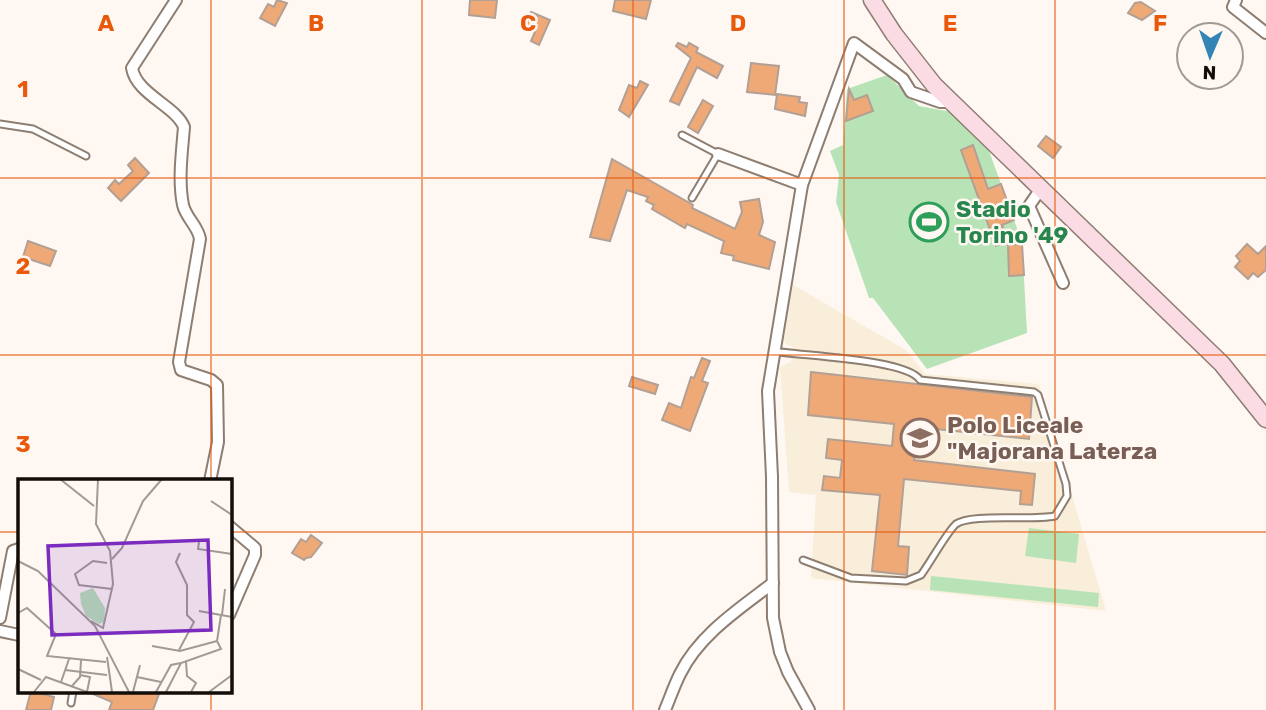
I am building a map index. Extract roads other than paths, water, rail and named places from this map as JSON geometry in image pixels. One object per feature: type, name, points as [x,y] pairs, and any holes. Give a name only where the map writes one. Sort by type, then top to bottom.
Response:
[{"type":"main road","points":[[872,0],[917,65],[951,102],[1222,364],[1266,419]]},
{"type":"street","points":[[176,0],[132,68],[137,79],[184,127],[181,171],[183,206],[199,232],[200,239],[179,362],[181,370],[211,380],[217,386],[218,442],[210,479]]},
{"type":"street","points":[[1236,0],[1233,7],[1266,33]]},
{"type":"street","points":[[809,710],[780,652],[774,618],[768,391],[802,186],[854,43],[903,79],[911,92],[940,102],[951,102]]},
{"type":"street","points":[[718,154],[802,186]]},
{"type":"street","points":[[1040,190],[1029,206],[1063,284]]},
{"type":"street","points":[[231,528],[255,548],[255,555],[231,610]]},
{"type":"street","points":[[0,618],[13,551],[18,549]]},
{"type":"street","points":[[665,710],[680,673],[700,645],[718,626],[773,583]]},
{"type":"street","points":[[0,631],[18,635]]},
{"type":"lane","points":[[0,124],[33,129],[86,156]]},
{"type":"lane","points":[[682,135],[718,154],[692,198]]},
{"type":"lane","points":[[773,351],[867,361],[908,370],[917,374],[920,380],[1034,392],[1038,395],[1066,484],[1067,496],[1055,516],[1031,519],[969,519],[955,525],[921,575],[915,579],[906,581],[851,578],[803,560]]},
{"type":"lane","points":[[71,703],[74,692]]},
{"type":"place","name":"Stadio Torino '49","points":[[929,222]]},
{"type":"place","name":"Polo Liceale \"Majorana Laterza","points":[[920,438]]}]
